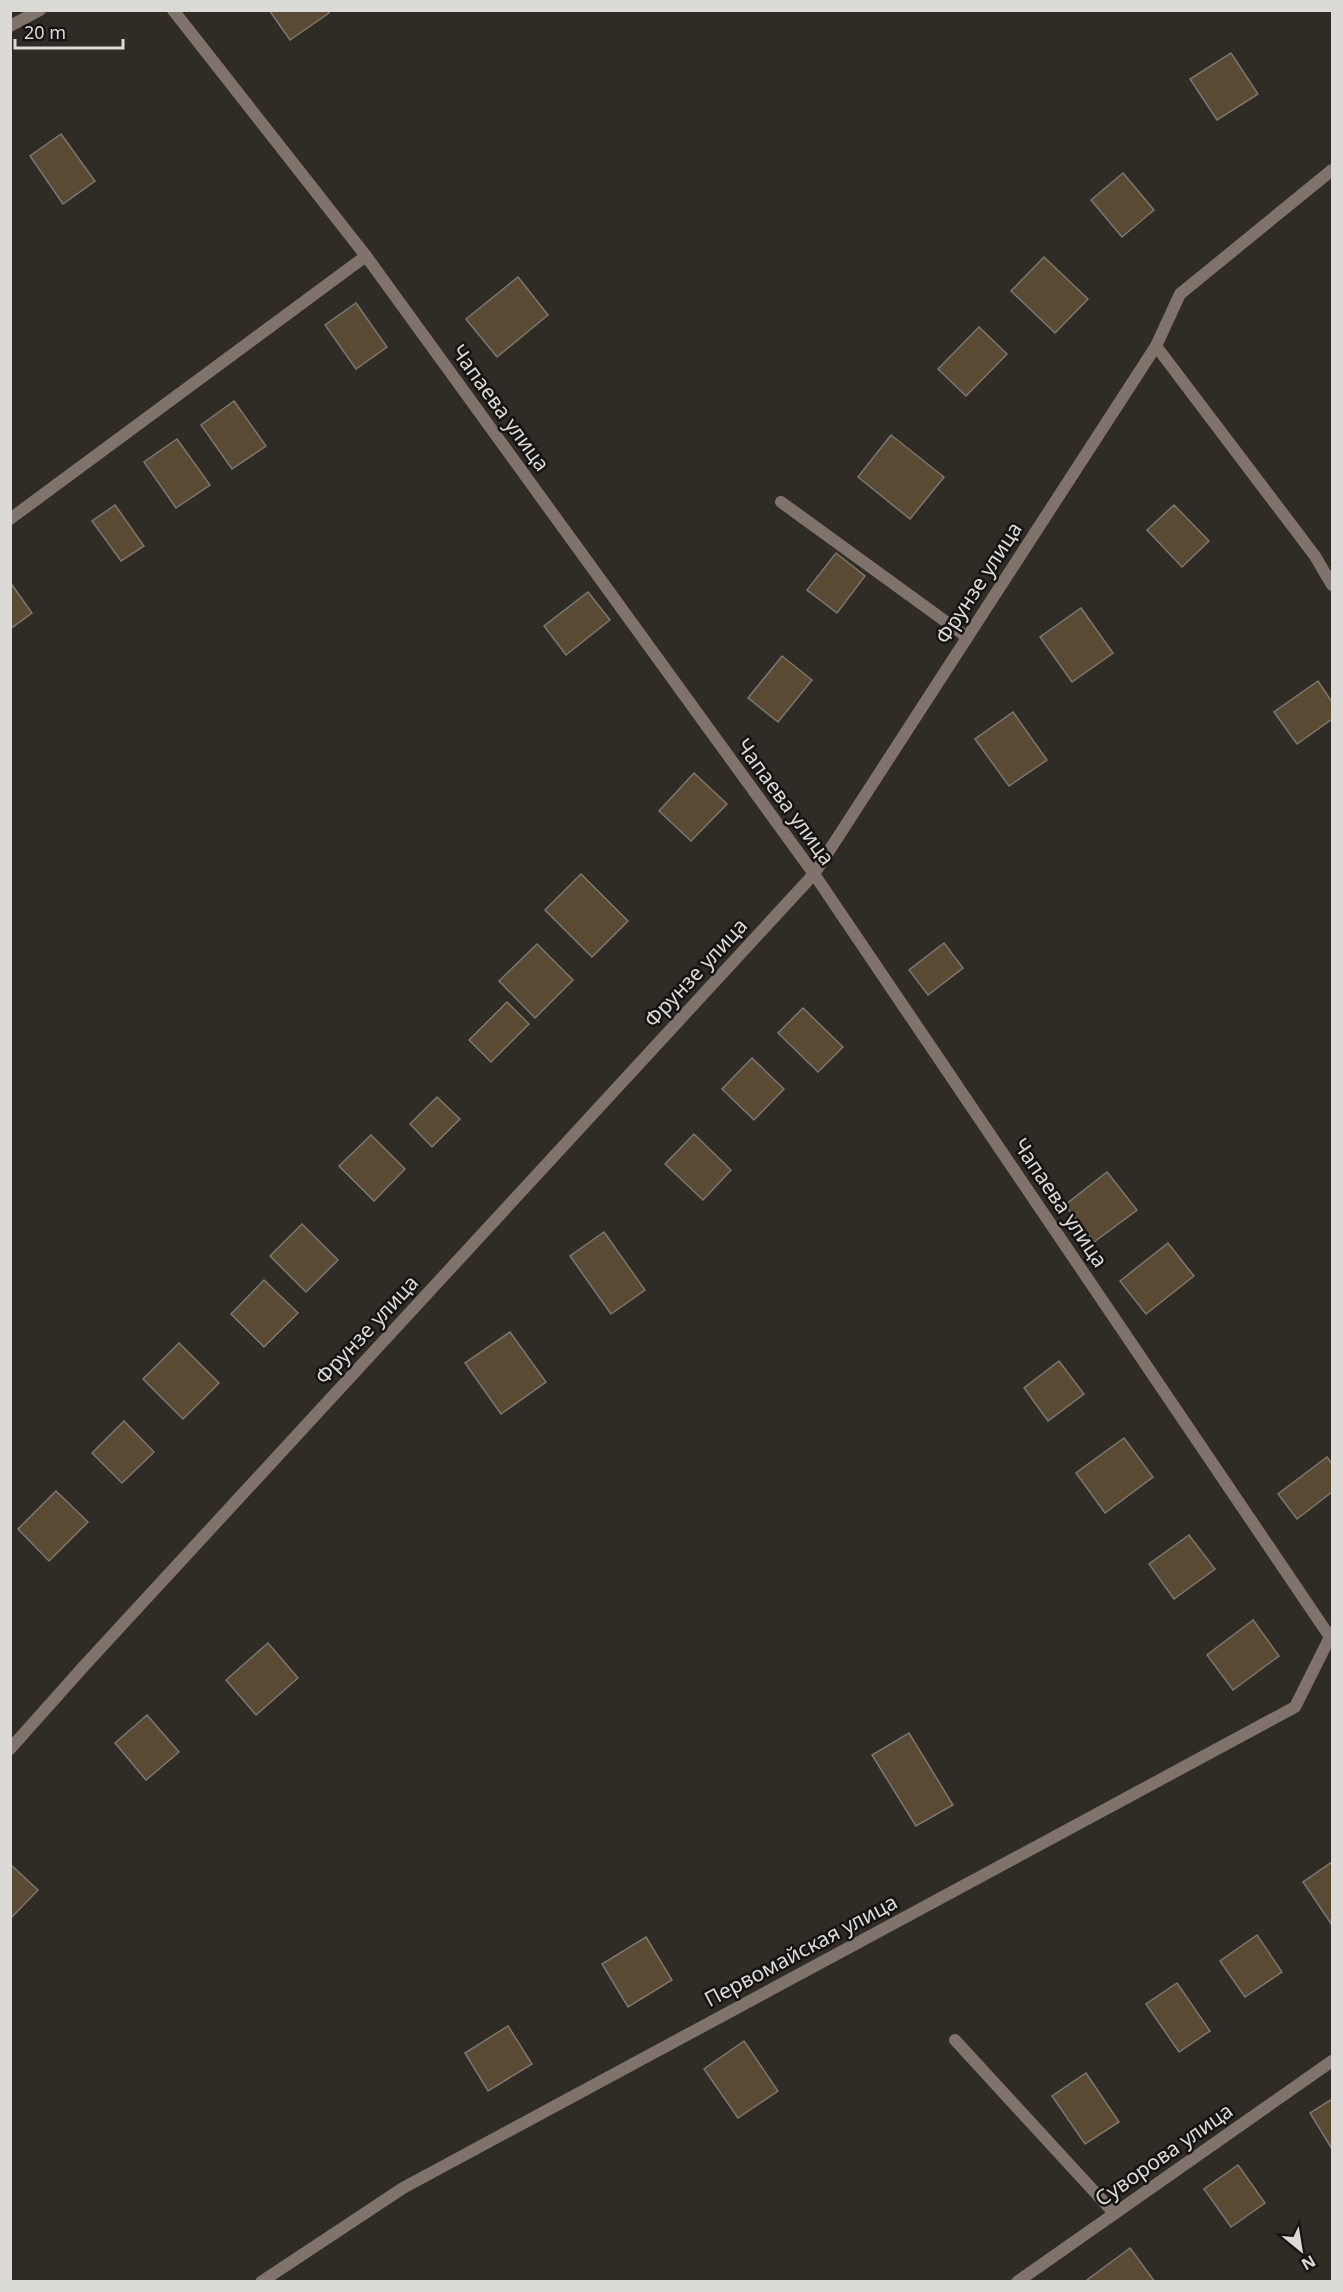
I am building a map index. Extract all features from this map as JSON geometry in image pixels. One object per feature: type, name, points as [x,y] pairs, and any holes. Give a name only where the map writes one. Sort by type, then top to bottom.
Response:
[{"type":"street","points":[[10,26],[40,10]]},
{"type":"street","name":"Чапаева улица","points":[[173,10],[366,256],[814,874],[1331,1636]]},
{"type":"street","name":"Фрунзе улица","points":[[10,1749],[814,874],[1156,346],[1180,294],[1332,170]]},
{"type":"street","points":[[10,519],[366,256]]},
{"type":"street","points":[[1156,346],[1315,556],[1332,585]]},
{"type":"street","points":[[782,502],[967,637]]},
{"type":"street","name":"Первомайская улица","points":[[261,2282],[403,2188],[1295,1707],[1331,1636]]},
{"type":"street","points":[[955,2040],[1114,2213]]},
{"type":"street","name":"Суворова улица","points":[[1017,2282],[1332,2061]]},
{"type":"building","points":[[269,10],[328,10],[329,13],[290,40]]},
{"type":"building","points":[[1231,53],[1258,94],[1217,120],[1190,79]]},
{"type":"building","points":[[61,134],[95,181],[63,204],[30,156]]},
{"type":"building","points":[[1123,173],[1154,210],[1122,237],[1091,200]]},
{"type":"building","points":[[1044,257],[1088,299],[1055,333],[1011,291]]},
{"type":"building","points":[[518,277],[548,315],[497,357],[466,319]]},
{"type":"building","points":[[356,303],[387,347],[356,369],[325,325]]},
{"type":"building","points":[[979,327],[1007,354],[966,396],[938,369]]},
{"type":"building","points":[[234,401],[266,446],[232,469],[201,425]]},
{"type":"building","points":[[891,435],[944,477],[910,519],[858,477]]},
{"type":"building","points":[[177,439],[210,485],[176,508],[144,462]]},
{"type":"building","points":[[115,505],[144,546],[121,561],[92,521]]},
{"type":"building","points":[[1174,505],[1209,541],[1182,567],[1147,530]]},
{"type":"building","points":[[836,553],[865,576],[837,613],[807,590]]},
{"type":"building","points":[[10,582],[32,613],[10,629]]},
{"type":"building","points":[[588,592],[610,620],[566,655],[544,626]]},
{"type":"building","points":[[1081,608],[1113,653],[1072,682],[1040,637]]},
{"type":"building","points":[[782,656],[812,680],[778,722],[748,698]]},
{"type":"building","points":[[1318,681],[1332,702],[1332,719],[1297,744],[1274,712]]},
{"type":"building","points":[[1013,712],[1047,760],[1009,786],[975,739]]},
{"type":"building","points":[[694,773],[727,804],[691,841],[659,811]]},
{"type":"building","points":[[581,874],[628,921],[592,957],[545,910]]},
{"type":"building","points":[[944,943],[963,968],[928,995],[909,970]]},
{"type":"building","points":[[537,944],[573,980],[535,1018],[499,981]]},
{"type":"building","points":[[507,1002],[529,1024],[491,1062],[469,1040]]},
{"type":"building","points":[[803,1008],[843,1047],[818,1072],[778,1033]]},
{"type":"building","points":[[752,1058],[784,1089],[754,1120],[722,1089]]},
{"type":"building","points":[[437,1097],[460,1119],[432,1147],[410,1124]]},
{"type":"building","points":[[694,1134],[731,1170],[703,1200],[665,1164]]},
{"type":"building","points":[[371,1135],[405,1169],[374,1201],[339,1166]]},
{"type":"building","points":[[1107,1172],[1137,1210],[1094,1242],[1065,1205]]},
{"type":"building","points":[[302,1224],[338,1260],[306,1292],[270,1256]]},
{"type":"building","points":[[604,1232],[645,1290],[611,1314],[570,1256]]},
{"type":"building","points":[[1168,1243],[1194,1276],[1146,1314],[1120,1281]]},
{"type":"building","points":[[264,1280],[298,1313],[264,1347],[231,1314]]},
{"type":"building","points":[[510,1332],[546,1382],[501,1414],[465,1363]]},
{"type":"building","points":[[179,1343],[219,1383],[183,1419],[143,1379]]},
{"type":"building","points":[[1059,1361],[1084,1394],[1048,1421],[1024,1388]]},
{"type":"building","points":[[124,1421],[154,1452],[122,1483],[92,1453]]},
{"type":"building","points":[[1124,1438],[1153,1477],[1105,1513],[1076,1473]]},
{"type":"building","points":[[1327,1457],[1332,1464],[1332,1492],[1297,1519],[1278,1494]]},
{"type":"building","points":[[56,1491],[88,1522],[49,1561],[18,1529]]},
{"type":"building","points":[[1189,1535],[1215,1569],[1174,1599],[1149,1564]]},
{"type":"building","points":[[1253,1620],[1279,1656],[1233,1690],[1207,1655]]},
{"type":"building","points":[[268,1643],[298,1678],[256,1715],[226,1680]]},
{"type":"building","points":[[147,1715],[179,1752],[146,1780],[115,1743]]},
{"type":"building","points":[[909,1733],[953,1805],[916,1826],[872,1755]]},
{"type":"building","points":[[1332,1862],[1332,1925],[1303,1882]]},
{"type":"building","points":[[10,1864],[38,1890],[10,1919]]},
{"type":"building","points":[[1257,1935],[1282,1972],[1245,1997],[1220,1961]]},
{"type":"building","points":[[646,1937],[672,1980],[628,2007],[602,1964]]},
{"type":"building","points":[[1177,1983],[1210,2031],[1179,2052],[1146,2004]]},
{"type":"building","points":[[508,2026],[532,2064],[488,2091],[465,2053]]},
{"type":"building","points":[[744,2041],[778,2091],[738,2118],[704,2069]]},
{"type":"building","points":[[1086,2073],[1119,2122],[1085,2144],[1052,2096]]},
{"type":"building","points":[[1332,2099],[1332,2149],[1310,2113]]},
{"type":"building","points":[[1238,2165],[1265,2203],[1231,2227],[1204,2189]]},
{"type":"building","points":[[1130,2248],[1155,2282],[1088,2282],[1087,2280]]}]
